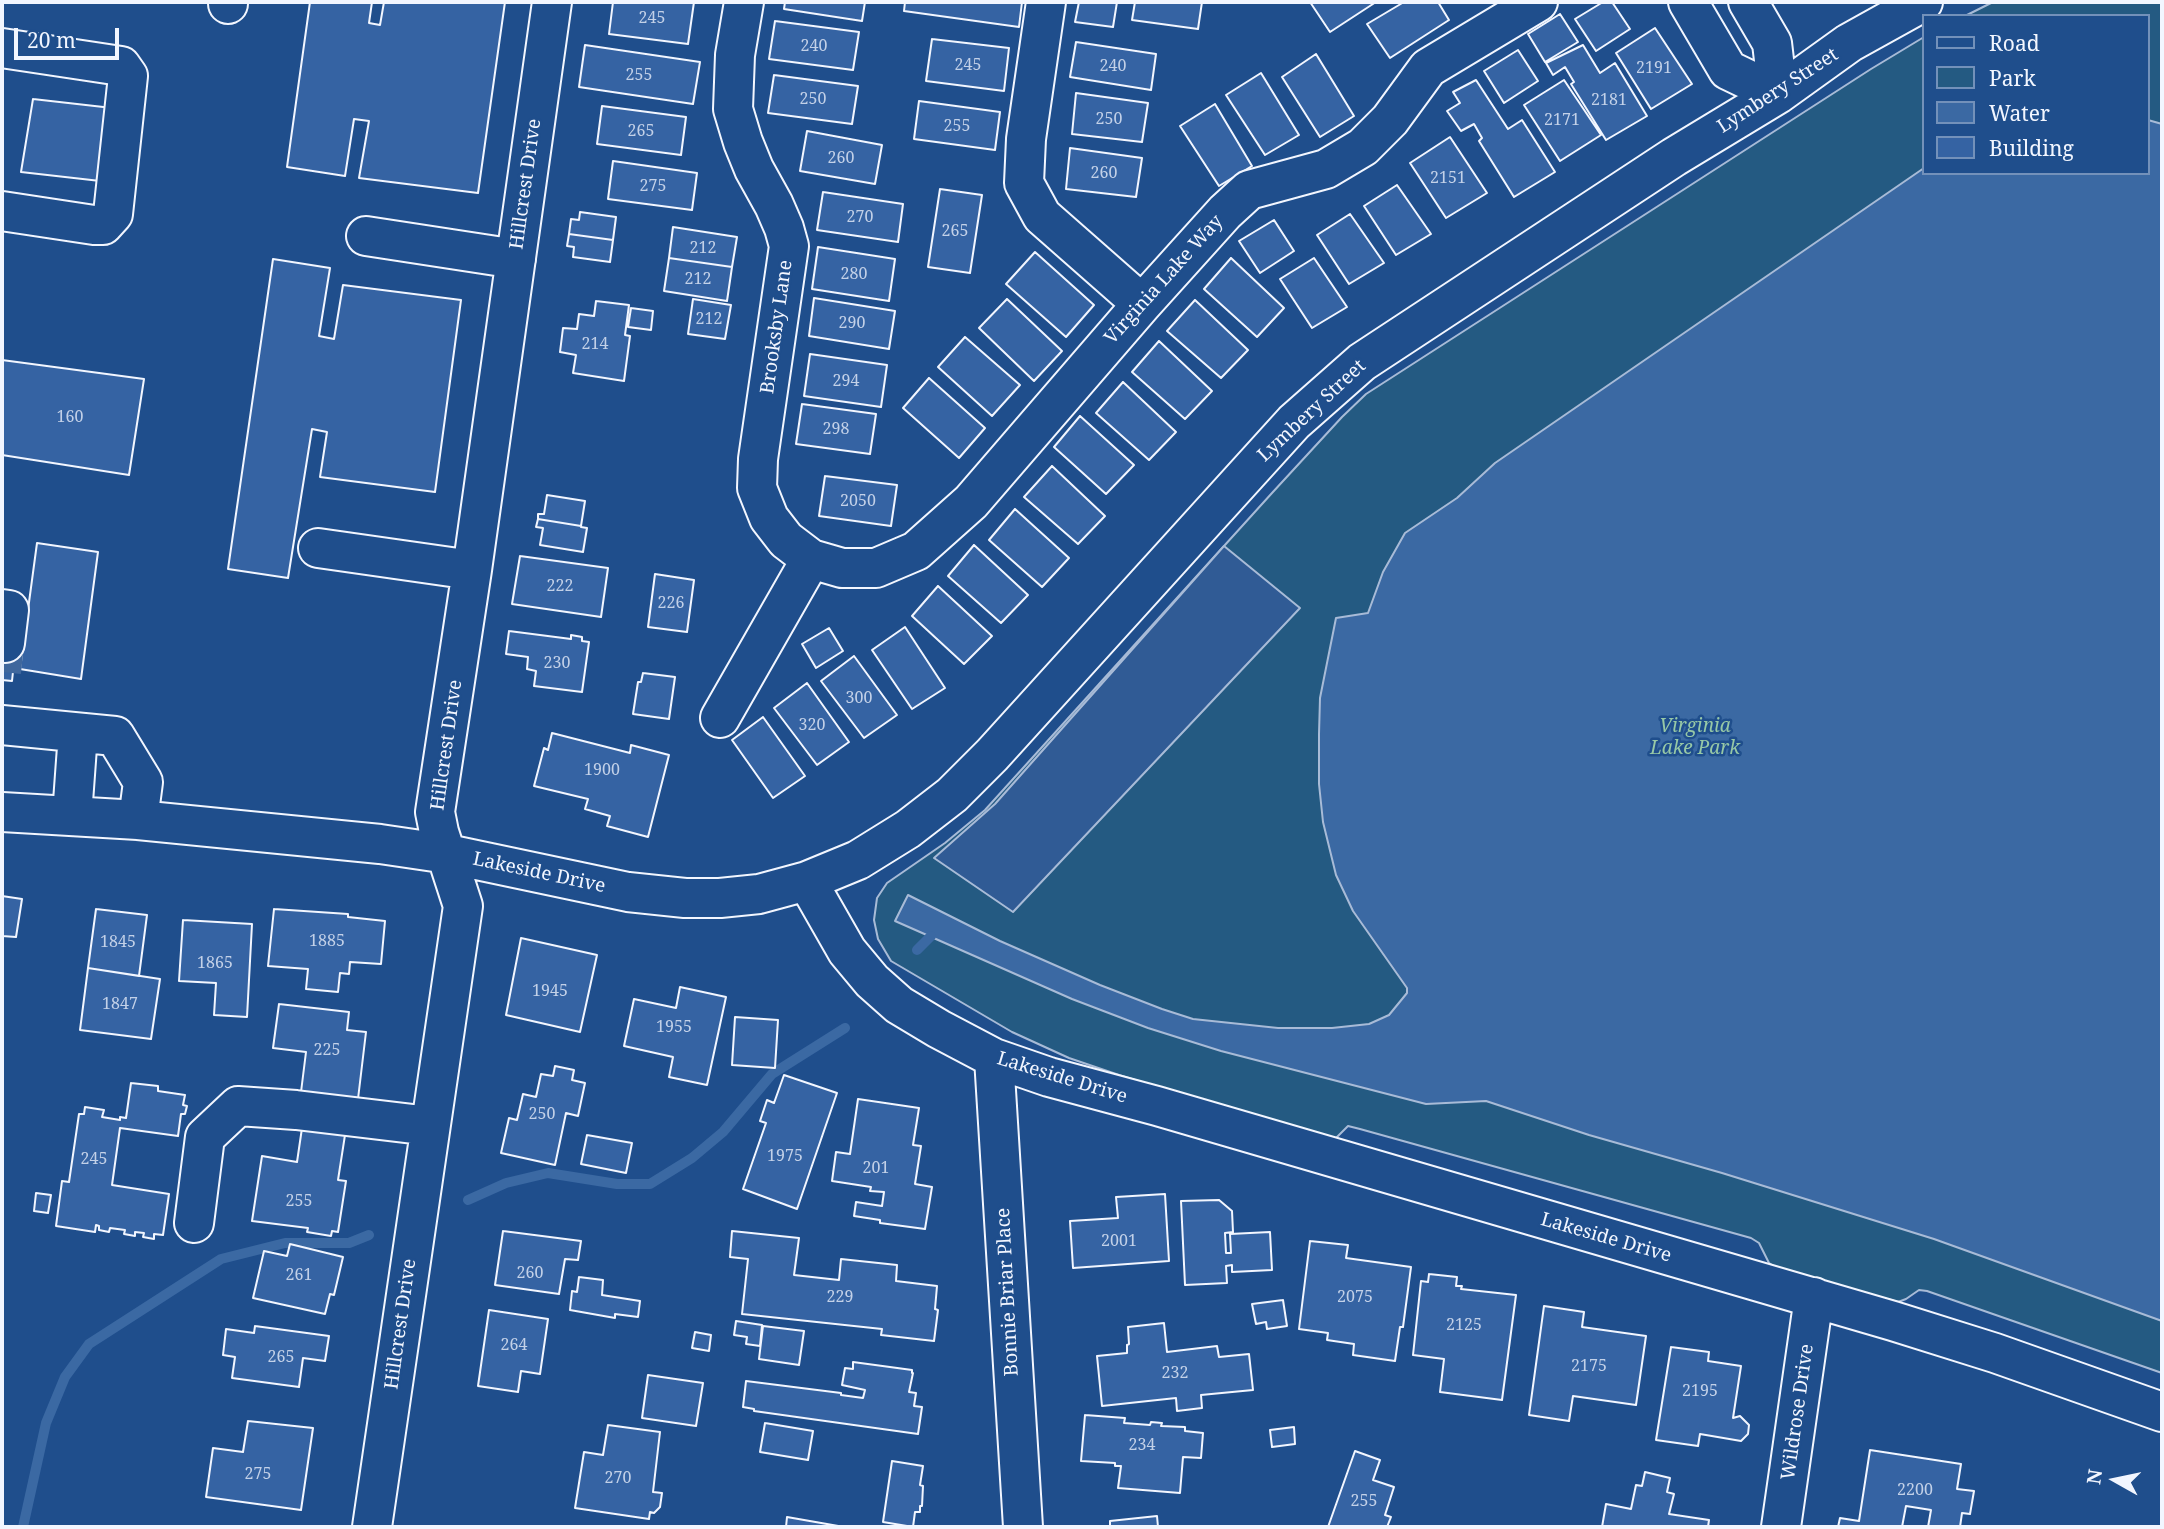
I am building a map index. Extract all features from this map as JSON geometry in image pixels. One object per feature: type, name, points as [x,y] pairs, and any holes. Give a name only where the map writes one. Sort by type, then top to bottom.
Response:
[{"type":"street","name":"Hillcrest Drive","points":[[372,1527],[463,906],[435,812],[552,2]]},
{"type":"street","name":"Brooksby Lane","points":[[744,2],[735,55],[733,109],[754,169],[774,205],[789,246],[758,459],[757,488],[769,518],[786,540],[811,559]]},
{"type":"street","points":[[1046,2],[1026,139],[1024,183],[1042,216],[1142,304]]},
{"type":"street","points":[[1688,2],[1728,70],[1778,94]]},
{"type":"street","points":[[1748,2],[1772,43],[1778,94]]},
{"type":"street","name":"Lymbery Street","points":[[807,881],[858,860],[908,830],[952,795],[992,755],[1294,422],[1362,362],[1674,157],[1778,94],[1849,43],[1923,2]]},
{"type":"street","name":"Virginia Lake Way","points":[[811,559],[842,568],[876,568],[916,551],[971,502],[1142,304],[1225,212],[1249,190],[1326,169],[1363,147],[1390,120],[1428,68],[1514,8]]},
{"type":"street","points":[[2,48],[121,66],[128,76],[113,214],[103,225],[2,211]]},
{"type":"street","points":[[366,236],[516,259]]},
{"type":"street","points":[[318,548],[472,570]]},
{"type":"street","points":[[720,718],[811,559]]},
{"type":"street","points":[[2,725],[115,736],[143,782],[138,820]]},
{"type":"street","points":[[72,816],[78,733]]},
{"type":"street","name":"Lakeside Drive","points":[[2,813],[138,820],[380,844],[447,854],[628,892],[685,898],[760,894],[807,881],[847,951],[872,981],[899,1005],[995,1058],[1049,1077],[1814,1297],[1995,1353],[2162,1412]]},
{"type":"street","name":"Bonnie Briar Place","points":[[995,1058],[1023,1527]]},
{"type":"street","points":[[194,1223],[205,1137],[238,1106],[430,1126]]},
{"type":"street","name":"Wildrose Drive","points":[[1781,1527],[1814,1297]]},
{"type":"green space","name":"Virginia Lake Park","points":[[1993,2],[2162,2],[2162,1373],[1927,1291],[1919,1290],[1898,1302],[1778,1269],[1769,1263],[1759,1243],[1751,1238],[1348,1126],[1335,1139],[1119,1075],[1069,1058],[1012,1032],[891,961],[878,939],[874,920],[877,898],[887,883],[945,843],[985,810],[1272,493],[1366,394],[1871,69],[1923,38],[1923,175],[2150,175],[2150,14],[1969,14]]},
{"type":"shaded area","points":[[1224,546],[1300,608],[1013,912],[934,858],[995,804]]},
{"type":"water","name":"Virginia Lake Park","points":[[2150,121],[2162,124],[2162,1321],[1934,1239],[1589,1135],[1486,1101],[1426,1104],[1221,1051],[1148,1028],[1072,999],[895,921],[908,895],[1000,941],[1100,985],[1193,1019],[1278,1028],[1332,1028],[1369,1024],[1389,1015],[1407,993],[1407,988],[1353,911],[1336,875],[1323,822],[1319,784],[1320,698],[1336,618],[1368,613],[1383,572],[1405,533],[1457,498],[1495,463],[1923,169],[1923,175],[2150,175]]},
{"type":"building","points":[[310,2],[372,2],[369,23],[380,25],[384,2],[505,2],[478,193],[359,178],[369,121],[354,119],[345,176],[287,167]]},
{"type":"building","points":[[613,2],[694,2],[688,44],[609,34]]},
{"type":"building","points":[[785,2],[865,2],[862,21],[784,9]]},
{"type":"building","points":[[905,2],[1022,2],[1019,27],[904,11]]},
{"type":"building","points":[[1079,2],[1117,2],[1113,27],[1075,22]]},
{"type":"building","points":[[1135,2],[1202,2],[1198,29],[1132,20]]},
{"type":"building","points":[[1310,2],[1376,2],[1330,32]]},
{"type":"building","points":[[1404,2],[1438,2],[1449,20],[1390,58],[1367,24]]},
{"type":"building","points":[[1603,2],[1612,2],[1630,29],[1596,51],[1575,19]]},
{"type":"building","points":[[1560,14],[1578,42],[1545,62],[1528,34]]},
{"type":"building","points":[[775,21],[859,32],[853,70],[769,59]]},
{"type":"building","points":[[1655,28],[1692,84],[1651,109],[1616,53]]},
{"type":"building","points":[[932,39],[1009,48],[1004,91],[926,81]]},
{"type":"building","points":[[1076,42],[1156,54],[1151,90],[1070,77]]},
{"type":"building","points":[[585,45],[700,62],[693,104],[579,87]]},
{"type":"building","points":[[1583,45],[1600,73],[1615,63],[1647,116],[1606,140],[1571,84],[1574,82],[1565,67],[1553,75],[1546,63]]},
{"type":"building","points":[[1518,50],[1538,81],[1504,103],[1484,71]]},
{"type":"building","points":[[1316,54],[1354,116],[1320,137],[1282,77]]},
{"type":"building","points":[[1261,73],[1299,135],[1265,155],[1226,95]]},
{"type":"building","points":[[774,75],[858,86],[852,124],[768,113]]},
{"type":"building","points":[[1476,80],[1508,129],[1522,120],[1555,172],[1514,197],[1479,141],[1482,138],[1474,124],[1461,131],[1447,111],[1460,103],[1453,92]]},
{"type":"building","points":[[1564,80],[1601,135],[1560,161],[1524,105]]},
{"type":"building","points":[[1076,93],[1148,103],[1142,142],[1072,134]]},
{"type":"building","points":[[33,99],[121,109],[109,182],[21,172]]},
{"type":"building","points":[[919,101],[1000,112],[995,150],[914,139]]},
{"type":"building","points":[[1215,104],[1252,166],[1219,186],[1180,126]]},
{"type":"building","points":[[602,106],[686,117],[681,155],[597,144]]},
{"type":"building","points":[[807,131],[882,145],[875,184],[800,171]]},
{"type":"building","points":[[1450,137],[1487,193],[1446,218],[1410,163]]},
{"type":"building","points":[[1070,148],[1142,158],[1136,197],[1066,189]]},
{"type":"building","points":[[613,161],[697,173],[692,210],[608,199]]},
{"type":"building","points":[[1397,185],[1431,234],[1396,255],[1364,206]]},
{"type":"building","points":[[940,189],[982,195],[970,273],[928,267]]},
{"type":"building","points":[[823,192],[903,204],[898,242],[817,230]]},
{"type":"building","points":[[580,212],[616,217],[613,240],[569,234],[571,219],[579,220]]},
{"type":"building","points":[[1350,214],[1384,263],[1349,284],[1317,235]]},
{"type":"building","points":[[1274,220],[1294,251],[1260,273],[1239,241]]},
{"type":"building","points":[[673,227],[737,237],[732,267],[669,258]]},
{"type":"building","points":[[569,234],[613,240],[610,262],[573,257],[574,247],[567,246]]},
{"type":"building","points":[[818,247],[895,259],[889,301],[812,289]]},
{"type":"building","points":[[1035,252],[1094,305],[1066,337],[1006,284]]},
{"type":"building","points":[[669,258],[732,267],[727,301],[664,291]]},
{"type":"building","points":[[1231,258],[1284,308],[1257,337],[1204,289]]},
{"type":"building","points":[[1314,258],[1347,307],[1312,328],[1280,279]]},
{"type":"building","points":[[273,259],[330,268],[319,336],[334,339],[343,285],[461,300],[435,492],[320,477],[327,432],[312,429],[288,578],[228,569]]},
{"type":"building","points":[[814,298],[895,311],[889,349],[809,336]]},
{"type":"building","points":[[693,299],[731,305],[725,339],[688,334]]},
{"type":"building","points":[[1007,299],[1062,351],[1034,381],[979,328]]},
{"type":"building","points":[[1195,300],[1248,350],[1221,378],[1167,331]]},
{"type":"building","points":[[596,301],[629,305],[625,335],[630,336],[624,381],[573,373],[576,355],[560,352],[563,328],[577,329],[579,314],[594,316]]},
{"type":"building","points":[[631,308],[653,311],[651,330],[628,327]]},
{"type":"building","points":[[965,337],[1020,385],[992,416],[938,367]]},
{"type":"building","points":[[1159,341],[1212,391],[1185,419],[1132,372]]},
{"type":"building","points":[[810,354],[887,365],[881,407],[804,396]]},
{"type":"building","points":[[2,360],[144,379],[129,475],[2,455]]},
{"type":"building","points":[[929,378],[985,428],[959,458],[903,408]]},
{"type":"building","points":[[1123,382],[1176,432],[1149,460],[1096,413]]},
{"type":"building","points":[[802,404],[876,414],[870,454],[796,444]]},
{"type":"building","points":[[1080,416],[1134,465],[1106,494],[1054,447]]},
{"type":"building","points":[[1052,466],[1105,516],[1078,544],[1024,497]]},
{"type":"building","points":[[825,476],[897,485],[891,526],[819,516]]},
{"type":"building","points":[[547,495],[585,501],[581,526],[538,519],[538,514],[544,514]]},
{"type":"building","points":[[1015,509],[1069,558],[1042,587],[989,540]]},
{"type":"building","points":[[538,519],[587,528],[583,552],[540,545],[543,528],[536,527]]},
{"type":"building","points":[[37,543],[98,552],[81,679],[20,669]]},
{"type":"building","points":[[974,545],[1028,595],[1001,623],[948,576]]},
{"type":"building","points":[[520,556],[608,568],[601,617],[512,604]]},
{"type":"building","points":[[655,574],[694,580],[687,632],[648,627]]},
{"type":"building","points":[[938,586],[992,636],[964,664],[912,616]]},
{"type":"building","points":[[905,627],[945,688],[912,709],[872,650]]},
{"type":"building","points":[[829,628],[843,651],[816,668],[802,644]]},
{"type":"building","points":[[509,631],[571,639],[571,635],[582,637],[582,641],[589,642],[582,692],[534,686],[536,671],[527,669],[528,657],[506,654]]},
{"type":"building","points":[[2,643],[16,644],[12,681],[2,680]]},
{"type":"building","points":[[854,656],[897,715],[864,738],[821,681]]},
{"type":"building","points":[[643,673],[675,677],[669,719],[633,714],[638,682],[641,682]]},
{"type":"building","points":[[807,683],[849,742],[817,765],[774,708]]},
{"type":"building","points":[[763,717],[805,776],[773,798],[732,740]]},
{"type":"building","points":[[552,733],[630,753],[631,745],[669,755],[648,837],[607,826],[610,816],[585,809],[588,799],[534,786],[544,748],[548,750]]},
{"type":"building","points":[[2,896],[22,899],[16,937],[2,936]]},
{"type":"building","points":[[96,909],[147,915],[139,976],[88,968]]},
{"type":"building","points":[[274,909],[348,914],[348,917],[385,921],[381,964],[350,962],[349,974],[340,973],[338,992],[306,989],[308,969],[268,966]]},
{"type":"building","points":[[183,920],[252,924],[247,1017],[214,1015],[216,983],[179,981]]},
{"type":"building","points":[[521,938],[597,955],[580,1032],[506,1015]]},
{"type":"building","points":[[88,968],[160,979],[151,1039],[80,1030]]},
{"type":"building","points":[[680,987],[726,997],[707,1085],[669,1077],[673,1057],[624,1046],[634,999],[676,1008]]},
{"type":"building","points":[[279,1004],[349,1012],[347,1030],[366,1032],[358,1099],[301,1092],[306,1052],[273,1048]]},
{"type":"building","points":[[735,1017],[778,1020],[775,1068],[732,1065]]},
{"type":"building","points":[[555,1066],[574,1070],[572,1080],[585,1083],[578,1116],[566,1113],[555,1165],[501,1153],[509,1118],[517,1120],[523,1094],[536,1097],[541,1074],[553,1076]]},
{"type":"building","points":[[784,1075],[837,1093],[797,1209],[743,1189],[766,1123],[760,1121],[767,1100],[774,1103]]},
{"type":"building","points":[[131,1083],[158,1086],[158,1091],[185,1095],[183,1105],[187,1106],[185,1114],[181,1114],[178,1136],[120,1128],[112,1185],[169,1194],[163,1235],[154,1234],[154,1239],[143,1237],[144,1233],[135,1232],[135,1236],[124,1234],[125,1230],[99,1230],[96,1225],[95,1232],[56,1226],[62,1181],[69,1182],[79,1114],[84,1114],[85,1107],[104,1110],[102,1117],[120,1120],[120,1117],[126,1118]]},
{"type":"building","points":[[858,1099],[919,1108],[913,1145],[921,1146],[915,1184],[932,1187],[925,1229],[880,1223],[880,1220],[854,1216],[856,1202],[882,1206],[884,1192],[870,1191],[871,1187],[832,1181],[836,1152],[850,1154]]},
{"type":"building","points":[[302,1128],[345,1135],[338,1180],[346,1181],[338,1232],[332,1231],[331,1236],[307,1232],[308,1228],[252,1221],[262,1156],[297,1162]]},
{"type":"building","points":[[587,1135],[632,1143],[626,1173],[581,1164]]},
{"type":"building","points":[[36,1193],[51,1195],[48,1213],[34,1211]]},
{"type":"building","points":[[1165,1194],[1169,1261],[1073,1268],[1070,1221],[1118,1218],[1116,1197]]},
{"type":"building","points":[[1219,1200],[1232,1211],[1233,1232],[1225,1233],[1226,1253],[1231,1253],[1230,1234],[1270,1232],[1272,1270],[1232,1272],[1232,1265],[1226,1266],[1227,1283],[1185,1285],[1181,1201]]},
{"type":"building","points":[[503,1231],[581,1241],[578,1260],[565,1259],[559,1294],[495,1285]]},
{"type":"building","points":[[732,1231],[799,1238],[794,1275],[839,1280],[841,1259],[897,1265],[896,1281],[937,1286],[935,1309],[938,1310],[934,1341],[881,1335],[882,1329],[742,1314],[748,1259],[730,1257]]},
{"type":"building","points":[[1310,1241],[1348,1245],[1346,1258],[1411,1267],[1403,1327],[1400,1327],[1395,1361],[1353,1355],[1354,1344],[1327,1340],[1328,1333],[1299,1329]]},
{"type":"building","points":[[290,1244],[343,1257],[334,1295],[330,1294],[325,1314],[253,1298],[264,1251],[287,1256]]},
{"type":"building","points":[[1429,1274],[1457,1277],[1456,1286],[1462,1286],[1461,1289],[1516,1295],[1502,1400],[1440,1392],[1444,1359],[1413,1355],[1421,1281],[1428,1282]]},
{"type":"building","points":[[579,1277],[603,1280],[602,1295],[640,1301],[638,1317],[615,1314],[615,1318],[570,1310],[572,1291],[577,1292]]},
{"type":"building","points":[[1283,1300],[1287,1326],[1267,1329],[1266,1322],[1256,1324],[1252,1304]]},
{"type":"building","points":[[1544,1306],[1584,1312],[1582,1327],[1646,1336],[1636,1405],[1573,1396],[1569,1421],[1529,1415]]},
{"type":"building","points":[[489,1310],[548,1319],[540,1374],[521,1371],[518,1392],[478,1386]]},
{"type":"building","points":[[736,1321],[762,1325],[760,1346],[746,1344],[747,1337],[734,1335]]},
{"type":"building","points":[[1164,1323],[1167,1352],[1217,1346],[1219,1357],[1249,1354],[1253,1390],[1201,1395],[1202,1408],[1177,1411],[1176,1398],[1102,1406],[1097,1356],[1127,1353],[1128,1327]]},
{"type":"building","points":[[255,1326],[329,1336],[325,1361],[303,1358],[299,1387],[232,1378],[235,1357],[223,1355],[226,1329],[254,1333]]},
{"type":"building","points":[[763,1326],[804,1331],[799,1365],[759,1359]]},
{"type":"building","points":[[695,1332],[711,1335],[709,1351],[692,1348]]},
{"type":"building","points":[[1671,1347],[1709,1352],[1708,1361],[1741,1366],[1733,1418],[1740,1416],[1749,1425],[1748,1434],[1741,1441],[1700,1434],[1698,1446],[1656,1440]]},
{"type":"building","points":[[853,1362],[912,1370],[909,1392],[916,1393],[914,1406],[922,1407],[918,1434],[754,1411],[743,1407],[746,1381],[863,1398],[865,1390],[842,1385],[845,1368],[853,1369]]},
{"type":"building","points":[[648,1375],[703,1383],[696,1426],[642,1418]]},
{"type":"building","points":[[1085,1415],[1125,1418],[1124,1423],[1162,1423],[1161,1426],[1185,1427],[1185,1431],[1203,1433],[1201,1458],[1183,1457],[1180,1493],[1118,1488],[1121,1466],[1115,1466],[1115,1463],[1081,1461]]},
{"type":"building","points":[[248,1421],[313,1428],[301,1510],[206,1497],[213,1448],[243,1452]]},
{"type":"building","points":[[765,1423],[813,1431],[808,1460],[760,1452]]},
{"type":"building","points":[[608,1425],[660,1432],[653,1492],[662,1493],[660,1507],[654,1513],[650,1512],[649,1519],[575,1508],[584,1452],[603,1455]]},
{"type":"building","points":[[1294,1427],[1295,1444],[1272,1447],[1270,1430]]},
{"type":"building","points":[[1870,1450],[1961,1464],[1957,1489],[1974,1491],[1970,1514],[1962,1513],[1960,1527],[1928,1527],[1931,1510],[1906,1506],[1902,1527],[1838,1527],[1840,1518],[1859,1521]]},
{"type":"building","points":[[1355,1451],[1380,1460],[1373,1480],[1394,1487],[1385,1515],[1391,1517],[1387,1527],[1328,1527]]},
{"type":"building","points":[[892,1461],[923,1466],[920,1485],[923,1486],[922,1506],[920,1512],[915,1512],[913,1527],[883,1522]]},
{"type":"building","points":[[1645,1472],[1670,1478],[1667,1492],[1674,1494],[1669,1514],[1709,1520],[1708,1527],[1602,1527],[1606,1504],[1631,1509],[1636,1485],[1642,1486]]},
{"type":"building","points":[[1157,1516],[1158,1527],[1110,1527],[1110,1521]]},
{"type":"building","points":[[787,1517],[844,1527],[786,1527]]},
{"type":"waterway","points":[[917,950],[931,936]]},
{"type":"waterway","points":[[468,1200],[506,1183],[548,1173],[617,1184],[650,1184],[692,1158],[723,1132],[772,1074],[845,1028]]},
{"type":"waterway","points":[[23,1527],[46,1423],[65,1377],[89,1344],[221,1259],[285,1243],[349,1243],[369,1235]]},
{"type":"tunnel","points":[[2,672],[5,643]]}]
